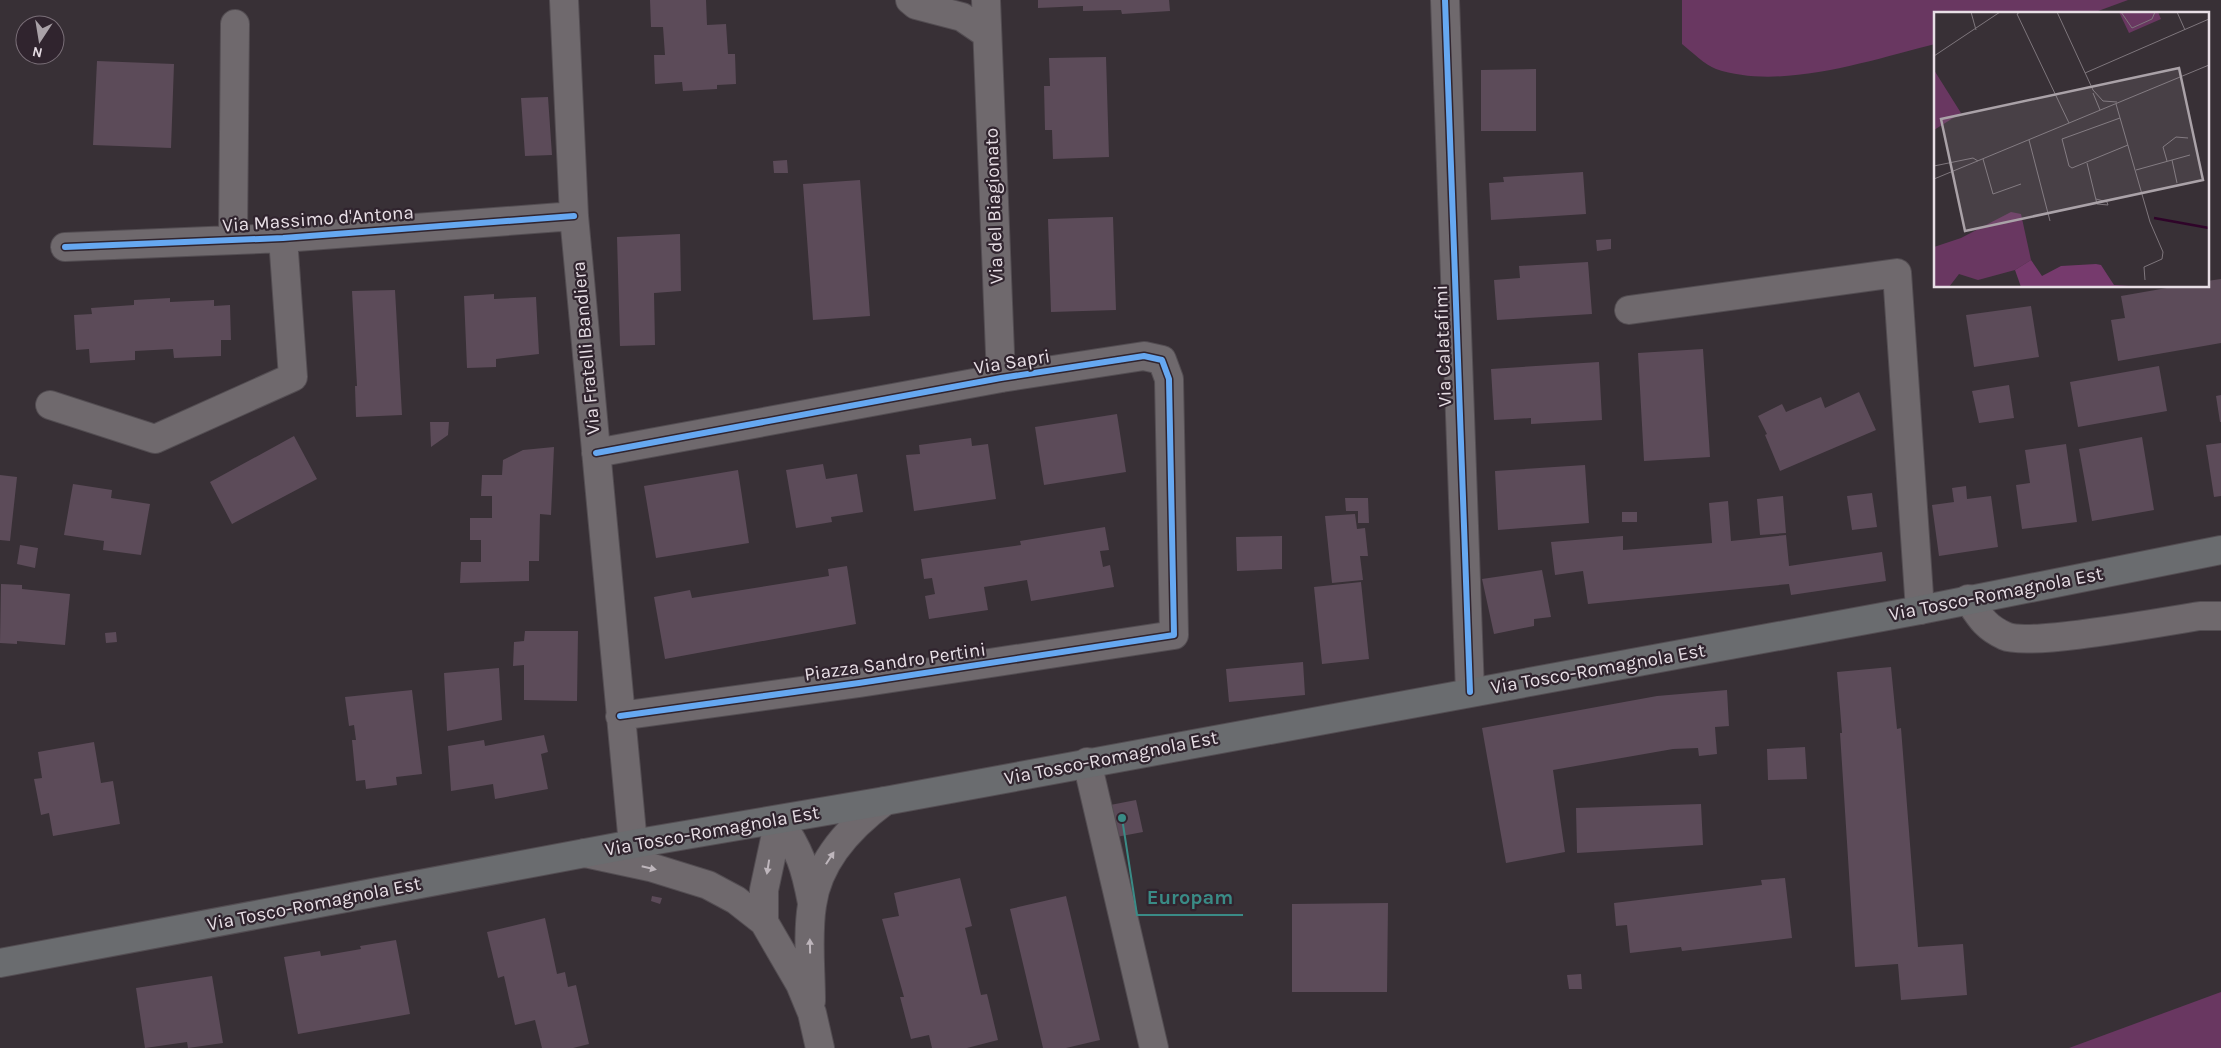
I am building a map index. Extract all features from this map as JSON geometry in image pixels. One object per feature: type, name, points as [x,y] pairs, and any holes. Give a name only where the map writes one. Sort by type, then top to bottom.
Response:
[{"type":"main road","name":"Via Tosco-Romagnola Est","points":[[0,963],[633,844],[885,801],[1087,762],[1920,610],[2221,550]]},
{"type":"street","name":"Via Fratelli Bandiera","points":[[564,0],[574,216],[633,844]]},
{"type":"street","points":[[910,0],[916,5],[962,17],[987,34]]},
{"type":"street","name":"Via del Biagionato","points":[[986,0],[1001,378]]},
{"type":"street","name":"Via Calatafimi","points":[[1445,0],[1470,692]]},
{"type":"street","name":"Via Massimo d'Antona","points":[[233,240],[234,24]]},
{"type":"street","name":"Via Massimo d'Antona","points":[[65,247],[283,238],[574,216]]},
{"type":"street","points":[[50,405],[155,439],[293,377],[283,238]]},
{"type":"street","points":[[1629,310],[1897,273],[1920,610]]},
{"type":"street","name":"Via Sapri","points":[[596,453],[1001,378],[1144,356],[1162,360],[1169,380],[1174,635]]},
{"type":"street","points":[[1968,599],[1986,625],[2008,638],[2044,638],[2200,616],[2221,616]]},
{"type":"street","name":"Piazza Sandro Pertini","points":[[620,716],[859,683],[1174,635]]},
{"type":"street","points":[[1087,762],[1154,1048]]},
{"type":"street","points":[[812,1013],[810,922],[812,903],[822,871],[839,845],[862,819],[885,801]]},
{"type":"street","points":[[779,820],[797,846],[806,874],[812,903]]},
{"type":"street","points":[[764,922],[764,890],[779,820]]},
{"type":"street","points":[[585,853],[650,867],[708,884],[736,900],[764,922],[796,977],[812,1013],[820,1048]]},
{"type":"shaded area","points":[[1682,0],[2128,0],[2095,12],[1934,12],[1934,44],[1855,65],[1797,75],[1769,77],[1741,75],[1716,69],[1682,44]]},
{"type":"shaded area","points":[[2221,992],[2221,1048],[2069,1048]]},
{"type":"building","points":[[650,0],[706,0],[707,25],[726,24],[728,54],[735,54],[736,84],[717,85],[717,89],[683,91],[682,82],[655,84],[654,55],[665,55],[663,27],[651,27]]},
{"type":"building","points":[[1038,0],[1169,0],[1170,11],[1122,14],[1121,10],[1083,11],[1083,6],[1038,8]]},
{"type":"building","points":[[1106,57],[1109,157],[1053,159],[1052,130],[1045,130],[1044,86],[1050,86],[1049,58]]},
{"type":"building","points":[[97,61],[174,64],[171,148],[93,145]]},
{"type":"building","points":[[1536,69],[1536,131],[1481,131],[1481,70]]},
{"type":"building","points":[[548,97],[552,155],[525,156],[521,98]]},
{"type":"building","points":[[787,160],[788,173],[774,173],[773,161]]},
{"type":"building","points":[[1583,172],[1586,214],[1491,220],[1489,183],[1504,182],[1503,177]]},
{"type":"building","points":[[860,180],[870,316],[813,320],[803,184]]},
{"type":"building","points":[[1113,217],[1116,310],[1051,312],[1048,219]]},
{"type":"building","points":[[680,234],[681,291],[654,293],[655,345],[620,346],[617,237]]},
{"type":"building","points":[[1611,239],[1611,249],[1597,251],[1596,240]]},
{"type":"building","points":[[1588,262],[1592,314],[1497,320],[1494,280],[1520,278],[1519,266]]},
{"type":"building","points":[[2221,279],[2221,343],[2118,361],[2111,320],[2125,318],[2121,296],[2167,288],[2208,288],[2208,281]]},
{"type":"building","points":[[395,290],[402,415],[356,417],[355,386],[357,386],[352,291]]},
{"type":"building","points":[[494,294],[494,299],[536,297],[539,354],[496,359],[496,367],[467,368],[464,296]]},
{"type":"building","points":[[170,298],[170,302],[214,300],[214,306],[230,305],[231,340],[221,340],[221,356],[174,358],[173,349],[135,351],[135,360],[90,363],[89,349],[76,350],[74,315],[92,314],[91,308],[134,305],[134,300]]},
{"type":"building","points":[[2031,306],[2039,357],[1974,367],[1966,315]]},
{"type":"building","points":[[1703,349],[1710,457],[1644,461],[1638,353]]},
{"type":"building","points":[[1599,362],[1602,420],[1531,424],[1531,418],[1494,420],[1491,369]]},
{"type":"building","points":[[2159,366],[2167,411],[2078,427],[2070,382]]},
{"type":"building","points":[[2009,385],[2014,418],[1979,423],[1972,391]]},
{"type":"building","points":[[1859,392],[1876,430],[1780,471],[1765,435],[1767,434],[1758,416],[1782,404],[1786,412],[1821,397],[1825,408]]},
{"type":"building","points":[[2221,395],[2221,422],[2220,422],[2216,396]]},
{"type":"building","points":[[1117,414],[1126,472],[1044,485],[1035,427]]},
{"type":"building","points":[[430,422],[449,422],[448,435],[431,447]]},
{"type":"building","points":[[294,436],[317,479],[232,524],[210,482]]},
{"type":"building","points":[[2142,437],[2154,510],[2092,521],[2079,449]]},
{"type":"building","points":[[971,438],[972,446],[988,444],[996,499],[914,511],[906,455],[920,454],[919,445]]},
{"type":"building","points":[[2221,443],[2221,496],[2214,497],[2206,445]]},
{"type":"building","points":[[2066,444],[2077,522],[2022,529],[2016,485],[2030,483],[2025,450]]},
{"type":"building","points":[[554,447],[551,515],[540,514],[539,561],[529,561],[529,581],[460,583],[461,562],[481,562],[481,540],[470,540],[470,518],[492,518],[492,496],[481,496],[482,475],[502,475],[503,460],[523,450]]},
{"type":"building","points":[[823,464],[826,479],[857,474],[863,512],[831,517],[832,522],[796,528],[786,470]]},
{"type":"building","points":[[1585,465],[1589,523],[1498,530],[1495,471]]},
{"type":"building","points":[[738,470],[749,543],[656,558],[644,486]]},
{"type":"building","points":[[0,475],[17,477],[10,541],[0,540]]},
{"type":"building","points":[[73,484],[112,490],[111,498],[150,504],[141,555],[103,550],[104,541],[64,535]]},
{"type":"building","points":[[1966,486],[1967,499],[1991,496],[1998,547],[1939,556],[1932,505],[1954,502],[1952,488]]},
{"type":"building","points":[[1872,493],[1877,527],[1852,530],[1847,496]]},
{"type":"building","points":[[1783,496],[1786,533],[1760,535],[1757,499]]},
{"type":"building","points":[[1345,498],[1368,498],[1369,523],[1358,523],[1358,511],[1346,511]]},
{"type":"building","points":[[1728,501],[1731,541],[1786,535],[1789,566],[1882,552],[1886,581],[1791,595],[1789,584],[1588,604],[1583,571],[1555,575],[1551,542],[1623,536],[1623,550],[1712,543],[1709,503]]},
{"type":"building","points":[[1622,512],[1637,512],[1637,522],[1622,522]]},
{"type":"building","points":[[1355,514],[1357,529],[1365,528],[1368,556],[1360,556],[1363,580],[1332,583],[1325,516]]},
{"type":"building","points":[[1105,527],[1109,550],[1100,551],[1103,567],[1110,565],[1114,587],[1031,601],[1027,580],[984,587],[988,610],[929,619],[925,596],[935,594],[932,578],[924,579],[921,559],[1021,545],[1020,541]]},
{"type":"building","points":[[1282,536],[1282,569],[1237,571],[1236,537]]},
{"type":"building","points":[[20,545],[38,548],[35,568],[17,564]]},
{"type":"building","points":[[847,566],[856,624],[665,659],[654,597],[690,590],[692,598],[829,576],[828,569]]},
{"type":"building","points":[[1542,570],[1551,617],[1534,619],[1534,626],[1494,634],[1482,579]]},
{"type":"building","points":[[1361,582],[1369,659],[1322,664],[1314,587]]},
{"type":"building","points":[[1,584],[22,585],[22,589],[70,594],[65,645],[17,641],[17,644],[0,643]]},
{"type":"building","points":[[525,631],[578,631],[577,701],[524,700],[524,665],[513,666],[514,642],[524,641]]},
{"type":"building","points":[[116,632],[117,642],[106,643],[105,633]]},
{"type":"building","points":[[1303,662],[1305,695],[1229,702],[1226,669]]},
{"type":"building","points":[[1891,667],[1897,729],[1901,728],[1918,947],[1963,944],[1967,995],[1901,1000],[1898,964],[1855,967],[1837,672]]},
{"type":"building","points":[[499,668],[502,720],[447,731],[444,673]]},
{"type":"building","points":[[412,690],[422,774],[396,777],[397,785],[366,789],[365,780],[356,781],[352,740],[356,740],[354,725],[349,726],[345,697]]},
{"type":"building","points":[[1727,690],[1729,726],[1715,727],[1717,754],[1699,756],[1698,748],[1673,749],[1553,770],[1565,852],[1506,863],[1482,728],[1657,696]]},
{"type":"building","points":[[544,735],[548,752],[541,754],[548,789],[495,799],[493,784],[451,791],[448,746],[484,740],[485,746]]},
{"type":"building","points":[[94,742],[101,783],[113,781],[120,824],[53,836],[49,813],[41,815],[34,779],[42,778],[38,752]]},
{"type":"building","points":[[1805,747],[1807,779],[1768,780],[1767,749]]},
{"type":"building","points":[[1136,800],[1143,832],[1111,838],[1105,806]]},
{"type":"building","points":[[1701,804],[1703,845],[1577,853],[1576,808]]},
{"type":"building","points":[[960,878],[972,926],[965,928],[981,995],[987,994],[998,1040],[967,1048],[932,1048],[929,1035],[911,1039],[900,997],[904,997],[882,919],[899,916],[894,893]]},
{"type":"building","points":[[1785,878],[1792,938],[1682,951],[1681,947],[1630,953],[1627,925],[1616,926],[1614,903],[1762,885],[1761,880]]},
{"type":"building","points":[[652,896],[662,898],[660,904],[651,901]]},
{"type":"building","points":[[1066,896],[1100,1040],[1066,1048],[1043,1048],[1010,909]]},
{"type":"building","points":[[1388,903],[1387,992],[1292,992],[1292,904]]},
{"type":"building","points":[[545,918],[557,974],[565,972],[568,987],[576,985],[589,1044],[573,1048],[542,1048],[535,1020],[515,1025],[504,976],[498,978],[487,932]]},
{"type":"building","points":[[396,940],[410,1014],[298,1034],[284,957],[320,951],[321,956],[361,949],[360,946]]},
{"type":"building","points":[[1581,974],[1582,989],[1569,989],[1567,975]]},
{"type":"building","points":[[212,976],[223,1043],[188,1048],[187,1042],[145,1048],[136,988]]},
{"type":"cycle path","points":[[1445,0],[1470,692]]},
{"type":"cycle path","points":[[65,247],[283,238],[574,216]]},
{"type":"cycle path","points":[[596,453],[1001,378],[1144,356],[1162,360],[1169,379],[1174,635],[859,683],[620,716]]},
{"type":"place","name":"Europam","points":[[1122,818]]}]
